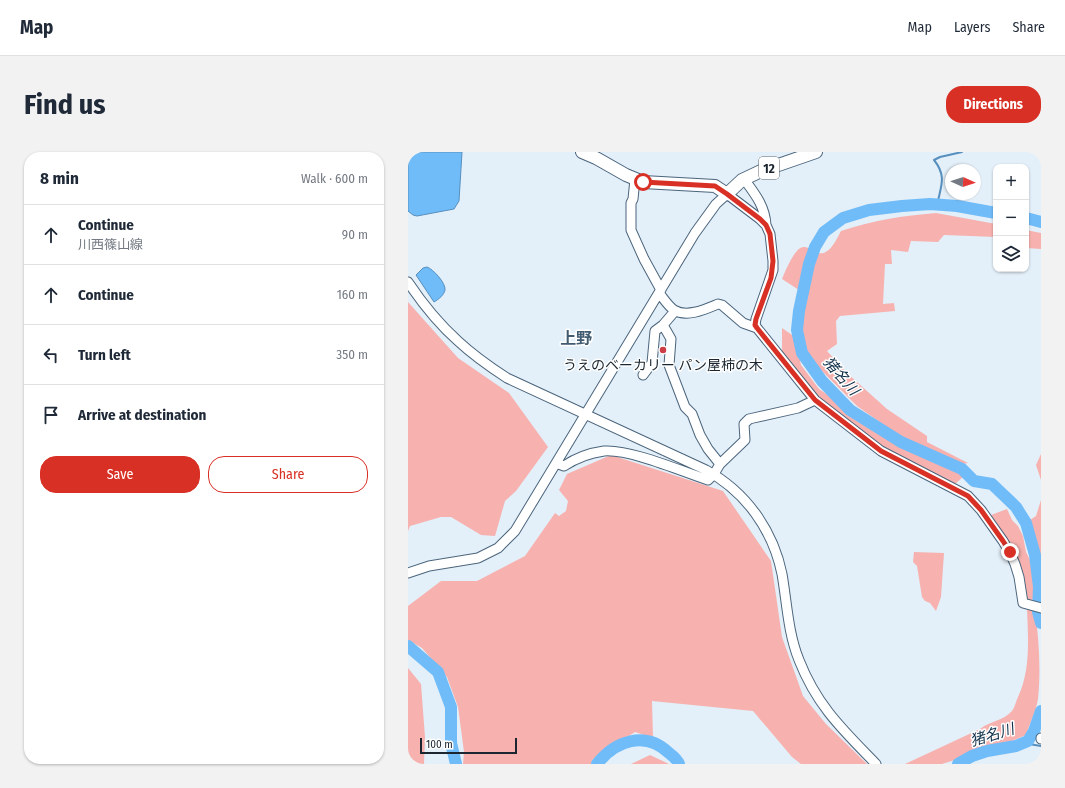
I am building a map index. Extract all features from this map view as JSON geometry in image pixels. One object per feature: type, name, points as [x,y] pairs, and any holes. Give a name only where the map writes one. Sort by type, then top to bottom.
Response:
[{"type":"main road","points":[[582,152],[643,182],[715,186],[727,194]]},
{"type":"main road","name":"12","points":[[727,194],[744,179],[773,166],[816,152]]},
{"type":"street","points":[[635,179],[633,199],[631,203],[631,230],[660,292],[668,305],[675,311],[691,313],[718,304],[722,305],[743,323],[757,328]]},
{"type":"street","points":[[744,179],[754,192],[763,208],[766,225],[770,234],[773,261],[773,270],[756,319],[755,325],[757,328],[815,400],[881,451],[968,496],[981,510],[1010,552],[1019,577],[1023,603],[1041,608]]},
{"type":"street","points":[[408,573],[429,566],[478,558],[498,548],[515,531],[695,233],[716,204],[727,194],[766,225]]},
{"type":"street","points":[[408,282],[438,322],[457,341],[482,361],[507,378],[714,474],[734,489],[745,500],[764,526],[777,556],[782,575],[787,616],[792,638],[798,658],[813,692],[831,717],[876,764]]},
{"type":"street","points":[[642,375],[652,363],[655,331],[663,325],[675,311]]},
{"type":"street","points":[[663,325],[671,339],[669,365],[685,407],[692,414],[708,449],[720,464]]},
{"type":"street","points":[[556,463],[564,466],[575,459],[591,453],[605,451],[620,452],[708,480],[720,464],[745,440],[744,424],[749,419],[798,408],[815,400]]},
{"type":"shaded area","points":[[936,213],[993,223],[993,237],[944,235],[938,242],[911,241],[908,252],[891,250],[892,264],[885,264],[883,304],[894,303],[895,311],[840,316],[836,321],[837,344],[827,351],[848,374],[887,409],[927,436],[927,442],[968,463],[963,464],[905,440],[857,406],[809,358],[799,329],[805,294],[782,279],[794,255],[801,248],[806,247],[818,253],[826,252],[835,242],[841,231],[888,219]]},
{"type":"shaded area","points":[[1029,231],[1041,233],[1041,249],[1029,248]]},
{"type":"shaded area","points":[[408,302],[458,358],[509,393],[548,447],[516,491],[505,501],[495,536],[481,535],[451,517],[441,517],[410,526],[408,531]]},
{"type":"shaded area","points":[[782,328],[795,337],[801,365],[819,389],[834,399],[853,417],[904,449],[964,476],[954,485],[888,453],[814,393],[782,353]]},
{"type":"shaded area","points":[[1041,454],[1041,480],[1036,465]]},
{"type":"shaded area","points":[[611,455],[723,491],[771,561],[782,637],[803,696],[826,724],[867,764],[801,764],[792,757],[753,711],[652,701],[653,738],[635,732],[593,759],[591,764],[463,764],[464,752],[458,707],[447,677],[422,648],[408,640],[408,606],[441,581],[477,581],[525,556],[555,513],[559,516],[566,511],[568,501],[559,490],[567,474]]},
{"type":"shaded area","points":[[1041,500],[1041,573],[1037,545],[1031,538],[1027,522],[1036,516]]},
{"type":"shaded area","points":[[1007,509],[1012,520],[1018,526],[1023,536],[1026,552],[1034,568],[1035,596],[1032,600],[1026,599],[1023,574],[1012,547],[991,515]]},
{"type":"shaded area","points":[[914,552],[944,553],[941,597],[936,611],[930,603],[925,601],[922,597],[917,566],[913,562]]},
{"type":"shaded area","points":[[1027,608],[1035,610],[1039,677],[1037,704],[1026,735],[1012,741],[983,748],[942,764],[905,764],[1001,719],[1012,711],[1022,686],[1027,664]]},
{"type":"shaded area","points":[[408,668],[421,684],[425,737],[424,764],[408,764]]},
{"type":"shaded area","points":[[650,755],[669,764],[631,764]]},
{"type":"water","points":[[408,152],[462,152],[459,201],[454,209],[417,216],[408,211]]},
{"type":"water","points":[[427,267],[439,277],[445,287],[442,295],[434,302],[416,275],[423,268]]},
{"type":"waterway","points":[[937,205],[942,176],[941,171],[934,160],[940,157],[962,152]]},
{"type":"waterway","name":"猪名川","points":[[993,212],[957,206],[930,204],[869,210],[843,218],[824,232],[815,247],[809,264],[799,311],[797,330],[802,353],[822,381],[850,410],[901,442],[962,469],[974,481],[992,484],[1016,507],[1026,523],[1035,555],[1039,587],[1038,612],[1041,623]]},
{"type":"waterway","name":"猪名川","points":[[1029,219],[1041,222]]},
{"type":"waterway","name":"猪名川","points":[[408,646],[438,672],[451,707],[451,743],[456,764]]},
{"type":"waterway","name":"猪名川","points":[[958,764],[972,756],[987,751],[1016,746],[1028,741],[1034,731],[1041,711]]},
{"type":"waterway","name":"猪名川","points":[[597,764],[612,749],[621,744],[640,740],[660,746],[675,758],[679,764]]},
{"type":"waterway","points":[[1023,743],[1041,746]]},
{"type":"place","name":"うえのベーカリー パン屋柿の木","points":[[663,350]]},
{"type":"district","name":"上野","points":[[576,338]]},
{"type":"route","points":[[643,182],[715,186],[766,225],[770,234],[773,270],[756,319],[755,325],[757,328],[815,400],[881,451],[968,496],[981,510],[1010,552]]}]
